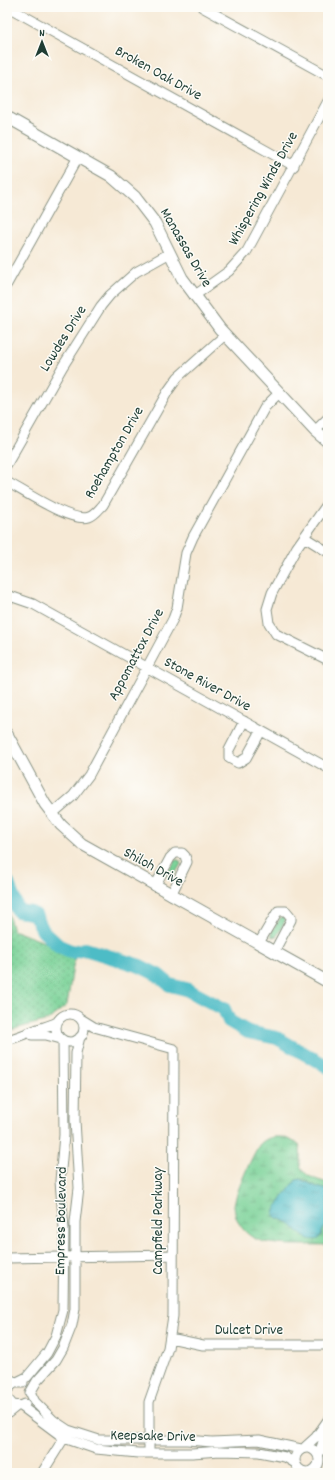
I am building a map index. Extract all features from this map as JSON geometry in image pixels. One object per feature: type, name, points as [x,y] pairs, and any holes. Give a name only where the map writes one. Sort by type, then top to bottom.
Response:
[{"type":"street","name":"Broken Oak Drive","points":[[8,7],[294,166]]},
{"type":"street","points":[[202,7],[328,76]]},
{"type":"street","name":"Whispering Winds Drive","points":[[194,296],[220,279],[239,262],[256,237],[328,101]]},
{"type":"street","name":"Manassas Drive","points":[[7,117],[111,176],[135,197],[155,223],[182,278],[194,296],[225,335],[315,431],[328,442]]},
{"type":"street","points":[[7,284],[18,267],[78,157]]},
{"type":"street","name":"Lowdes Drive","points":[[7,464],[63,366],[101,306],[110,295],[136,272],[170,253]]},
{"type":"street","name":"Roehampton Drive","points":[[7,482],[70,516],[89,517],[96,513],[103,505],[168,391],[178,377],[225,335]]},
{"type":"street","name":"Appomattox Drive","points":[[52,814],[72,796],[89,774],[148,667],[173,620],[177,608],[186,553],[193,537],[265,408],[279,393]]},
{"type":"street","points":[[315,431],[328,418]]},
{"type":"street","points":[[328,503],[304,537],[272,593],[267,609],[267,616],[272,629],[281,637],[328,660]]},
{"type":"street","points":[[304,537],[328,552]]},
{"type":"street","name":"Stone River Drive","points":[[7,595],[33,604],[328,768]]},
{"type":"street","points":[[244,722],[229,750],[229,758],[232,761],[238,763],[246,758],[261,731]]},
{"type":"street","name":"Shiloh Drive","points":[[7,734],[39,794],[52,814],[82,844],[170,895],[328,982]]},
{"type":"street","points":[[155,886],[170,858],[175,853],[182,853],[187,862],[170,895]]},
{"type":"street","points":[[259,943],[278,911],[286,911],[291,917],[291,920],[274,952]]},
{"type":"street","points":[[7,1040],[29,1035],[46,1035],[74,1042],[81,1037],[84,1028],[77,1016],[68,1014],[60,1018],[57,1022],[34,1031],[29,1035]]},
{"type":"street","name":"Campfield Parkway","points":[[80,1019],[94,1027],[106,1029],[174,1049],[173,1299],[170,1338],[149,1402],[149,1453]]},
{"type":"street","points":[[57,1022],[56,1031],[62,1040]]},
{"type":"street","name":"Campfield Parkway","points":[[81,1037],[95,1033],[112,1032]]},
{"type":"street","name":"Empress Boulevard","points":[[19,1406],[28,1402],[37,1381],[56,1360],[67,1339],[74,1309],[75,1222],[78,1188],[75,1120],[76,1053],[81,1037]]},
{"type":"street","name":"Empress Boulevard","points":[[7,1390],[10,1385],[27,1377],[37,1367],[56,1336],[63,1310],[64,1229],[60,1181],[64,1135],[62,1040]]},
{"type":"street","points":[[7,1258],[173,1255]]},
{"type":"street","name":"Dulcet Drive","points":[[170,1338],[203,1345],[328,1345]]},
{"type":"street","points":[[7,1377],[17,1382]]},
{"type":"street","name":"Keepsake Drive","points":[[17,1382],[25,1384],[35,1402],[53,1420],[68,1430],[84,1437],[115,1442],[149,1439],[212,1442],[259,1440],[303,1448]]},
{"type":"street","name":"Keepsake Drive","points":[[7,1398],[10,1403],[19,1406],[64,1438],[96,1449],[149,1453],[192,1453],[220,1451],[259,1452],[285,1457],[295,1467]]},
{"type":"street","points":[[7,1414],[19,1406]]},
{"type":"street","points":[[328,1422],[319,1456],[318,1466],[313,1472],[304,1472],[295,1467],[296,1455],[316,1437],[328,1422]]},
{"type":"street","points":[[42,1473],[64,1438]]},
{"type":"street","points":[[303,1448],[313,1448],[328,1464]]},
{"type":"green space","points":[[175,860],[179,860],[181,864],[172,879],[168,879],[167,875]]},
{"type":"green space","points":[[7,911],[13,930],[75,954],[67,1005],[48,1020],[7,1031]]},
{"type":"green space","points":[[281,917],[284,918],[285,921],[277,936],[272,937],[271,933]]},
{"type":"green space","points":[[283,1137],[299,1144],[300,1166],[302,1170],[310,1176],[328,1183],[328,1190],[317,1187],[302,1179],[296,1180],[274,1212],[276,1217],[321,1236],[324,1228],[328,1227],[328,1245],[289,1245],[268,1243],[252,1237],[239,1224],[234,1206],[240,1184],[260,1144],[266,1139]]},
{"type":"water","points":[[300,1179],[317,1187],[328,1190],[328,1227],[324,1228],[319,1239],[314,1240],[306,1238],[289,1223],[274,1216],[276,1208],[283,1198],[296,1180]]},
{"type":"waterway","points":[[7,881],[18,911],[35,915],[43,931],[59,946],[73,952],[85,949],[140,966],[158,975],[170,985],[186,989],[224,1009],[229,1021],[248,1032],[277,1038],[328,1067]]}]
